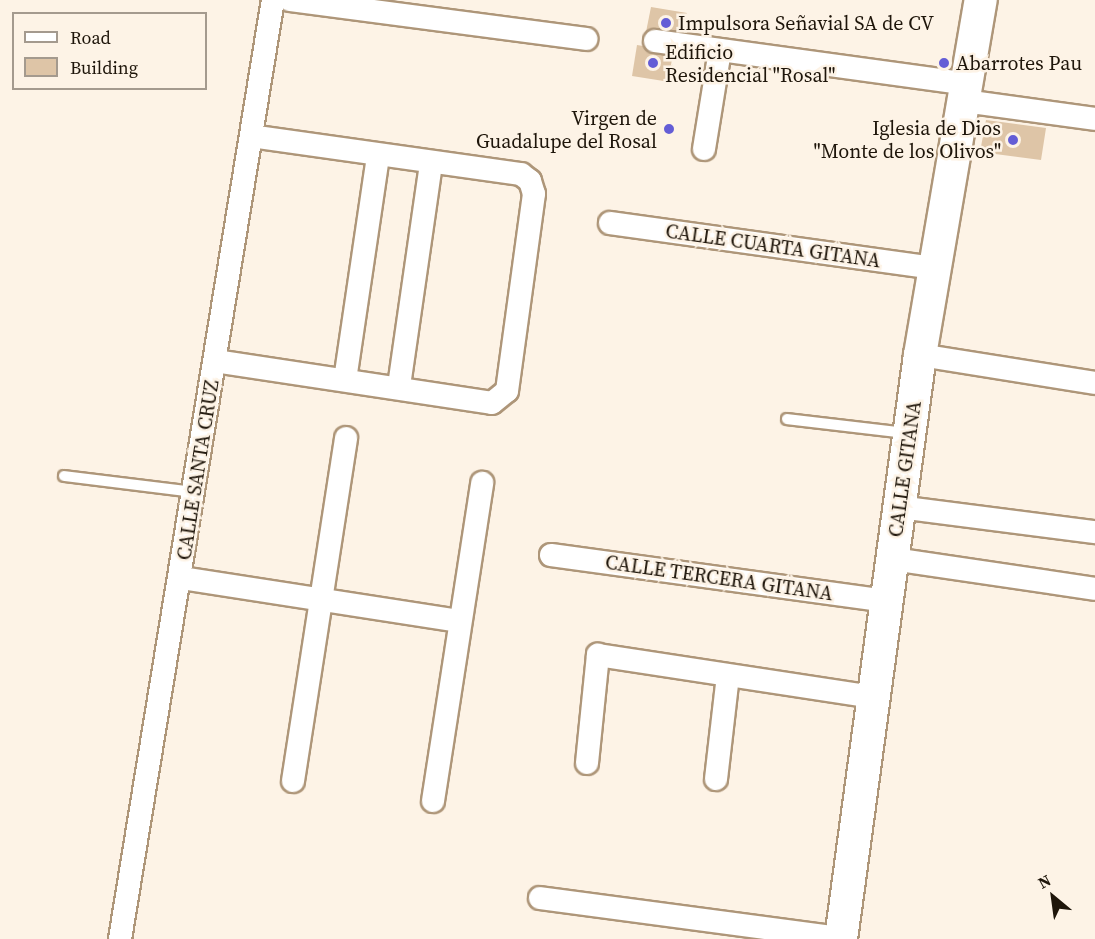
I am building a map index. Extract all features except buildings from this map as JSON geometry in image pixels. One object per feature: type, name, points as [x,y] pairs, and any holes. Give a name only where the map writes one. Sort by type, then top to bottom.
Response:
[{"type":"street","name":"CALLE SANTA CRUZ","points":[[120,939],[182,578],[273,0]]},
{"type":"street","points":[[290,0],[586,39]]},
{"type":"street","name":"CALLE GITANA","points":[[841,938],[920,356],[981,0]]},
{"type":"street","points":[[655,41],[966,92],[1095,119]]},
{"type":"street","points":[[704,149],[720,50]]},
{"type":"street","points":[[215,361],[399,386],[492,403],[502,399],[507,391],[532,205],[530,181],[521,174],[431,165],[252,136]]},
{"type":"street","points":[[345,380],[378,156]]},
{"type":"street","points":[[399,386],[431,165]]},
{"type":"street","name":"CALLE CUARTA GITANA","points":[[610,223],[935,268]]},
{"type":"street","points":[[920,356],[1095,383]]},
{"type":"street","points":[[293,781],[346,438]]},
{"type":"street","points":[[433,801],[482,483]]},
{"type":"street","points":[[899,507],[1095,532]]},
{"type":"street","name":"CALLE TERCERA GITANA","points":[[551,555],[886,601]]},
{"type":"street","points":[[893,559],[1095,589]]},
{"type":"street","points":[[182,578],[322,602],[459,621]]},
{"type":"street","points":[[587,763],[598,655],[873,697]]},
{"type":"street","points":[[716,779],[728,676]]},
{"type":"street","points":[[540,898],[841,938]]},
{"type":"lane","points":[[787,419],[911,434]]},
{"type":"lane","points":[[64,476],[196,492]]},
{"type":"place","name":"Impulsora Señavial SA de CV","points":[[666,23]]},
{"type":"place","name":"Edificio Residencial \"Rosal\"","points":[[653,63]]},
{"type":"place","name":"Abarrotes Pau","points":[[944,63]]},
{"type":"place","name":"Virgen de Guadalupe del Rosal","points":[[669,129]]},
{"type":"place","name":"Iglesia de Dios \"Monte de los Olivos\"","points":[[1013,140]]}]
